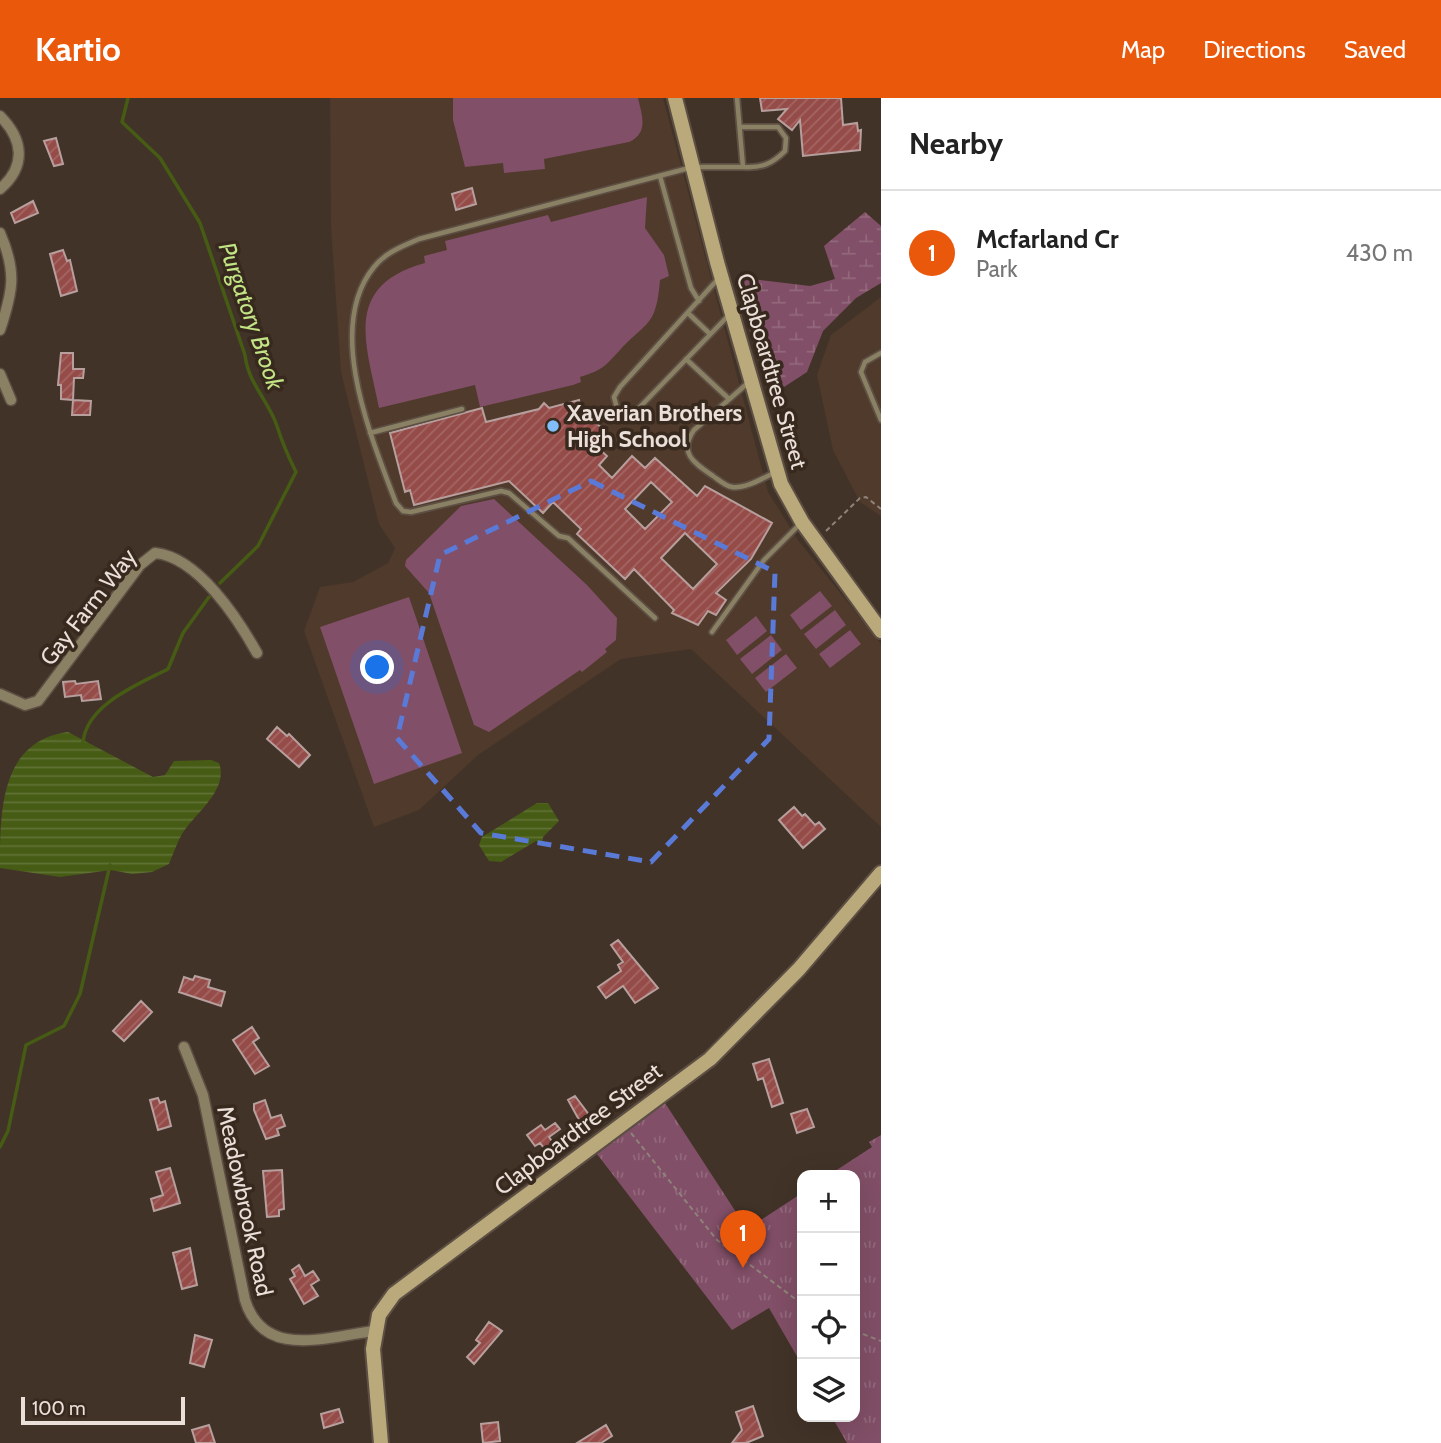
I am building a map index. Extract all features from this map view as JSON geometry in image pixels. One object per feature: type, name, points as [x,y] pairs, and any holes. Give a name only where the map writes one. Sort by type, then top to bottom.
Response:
[{"type":"main road","name":"Clapboardtree Street","points":[[675,98],[776,472],[802,522],[881,631]]},
{"type":"main road","name":"Clapboardtree Street","points":[[381,1443],[373,1349],[379,1315],[394,1294],[624,1124],[739,1033],[881,873]]},
{"type":"street","points":[[0,116],[17,136],[20,156],[14,175],[0,189]]},
{"type":"street","points":[[0,233],[9,257],[13,284],[0,330]]},
{"type":"street","points":[[0,374],[11,400]]},
{"type":"street","name":"Gay Farm Way","points":[[0,694],[26,705],[38,701],[140,565],[155,553],[174,559],[212,588],[232,610],[257,653]]},
{"type":"street","name":"Meadowbrook Road","points":[[184,1046],[203,1095],[245,1300],[253,1322],[266,1333],[286,1341],[375,1331]]},
{"type":"lane","points":[[737,98],[743,167]]},
{"type":"lane","points":[[655,618],[568,538],[559,536],[509,493],[501,491],[411,512],[403,511],[396,503],[370,433],[354,361],[352,319],[360,289],[377,264],[393,250],[419,239],[693,167],[757,168],[773,163],[785,151],[786,138],[778,127],[740,127]]},
{"type":"lane","points":[[660,176],[691,288],[699,300]]},
{"type":"lane","points":[[721,276],[620,387],[614,397],[618,412],[625,415],[635,412],[731,312]]},
{"type":"lane","points":[[687,313],[710,334]]},
{"type":"lane","points":[[881,353],[865,362],[861,372],[881,420]]},
{"type":"lane","points":[[687,359],[728,398]]},
{"type":"lane","points":[[750,381],[728,398],[688,439],[687,453],[691,461],[735,487],[776,472]]},
{"type":"lane","points":[[370,433],[462,409]]},
{"type":"lane","points":[[712,632],[764,559],[802,522]]},
{"type":"path","points":[[814,540],[860,498],[866,497],[881,509]]},
{"type":"path","points":[[624,1124],[717,1240],[797,1300]]},
{"type":"path","points":[[860,1333],[881,1341]]},
{"type":"highlighted area","points":[[591,481],[775,572],[769,739],[651,862],[481,833],[397,738],[440,555]]},
{"type":"shaded area","name":"Xaverian Brothers High School","points":[[330,98],[663,98],[768,492],[798,540],[881,644],[881,827],[691,649],[621,659],[478,755],[419,810],[374,827],[304,631],[320,587],[353,582],[388,563],[395,548],[379,524],[341,372],[331,227]]},
{"type":"shaded area","points":[[881,297],[881,516],[860,502],[833,450],[817,375],[831,335]]},
{"type":"shaded area","points":[[68,732],[153,777],[165,775],[174,761],[211,760],[219,763],[221,773],[215,792],[182,834],[169,864],[152,872],[132,874],[111,870],[60,877],[0,868],[4,802],[8,782],[17,764],[29,749],[46,738]]},
{"type":"shaded area","points":[[537,803],[548,803],[559,821],[543,837],[542,845],[536,841],[501,862],[489,861],[479,845],[482,837]]},
{"type":"green space","points":[[453,98],[638,98],[642,129],[629,142],[544,159],[545,169],[504,173],[503,163],[465,167],[453,120]]},
{"type":"green space","points":[[647,197],[645,228],[664,255],[669,276],[660,280],[656,307],[649,321],[603,367],[580,377],[581,382],[573,385],[480,407],[475,385],[379,408],[369,361],[366,320],[371,302],[381,286],[399,273],[425,263],[424,256],[447,250],[445,241],[548,215],[551,222]]},
{"type":"green space","points":[[865,212],[881,226],[881,283],[856,298],[823,331],[807,372],[781,389],[767,387],[748,325],[744,278],[810,286],[835,279],[824,246]]},
{"type":"green space","points":[[494,499],[587,585],[617,618],[616,640],[605,649],[607,652],[582,672],[580,670],[489,732],[474,725],[429,593],[405,566],[406,560],[461,506]]},
{"type":"green space","points":[[820,591],[832,606],[801,630],[790,615]]},
{"type":"green space","points":[[409,597],[462,753],[374,784],[320,627]]},
{"type":"green space","points":[[835,610],[846,625],[816,649],[804,634]]},
{"type":"green space","points":[[756,616],[767,631],[737,655],[726,640]]},
{"type":"green space","points":[[850,630],[861,644],[830,668],[819,654]]},
{"type":"green space","points":[[771,635],[782,650],[752,674],[740,659]]},
{"type":"green space","points":[[786,654],[797,668],[766,692],[755,678]]},
{"type":"green space","points":[[665,1103],[747,1229],[797,1196],[797,1356],[769,1308],[732,1330],[597,1154]]},
{"type":"green space","points":[[881,1135],[881,1443],[847,1443],[835,1422],[860,1422],[860,1170],[837,1170],[872,1147],[869,1142]]},
{"type":"building","points":[[760,98],[841,98],[843,125],[857,123],[858,131],[861,130],[860,150],[803,156],[800,120],[792,130],[778,119],[787,109],[762,111]]},
{"type":"building","points":[[56,138],[63,164],[54,166],[44,141]]},
{"type":"building","points":[[472,188],[476,204],[456,210],[452,194]]},
{"type":"building","points":[[33,201],[38,213],[15,223],[11,213]]},
{"type":"building","points":[[63,250],[67,261],[70,260],[77,291],[61,296],[50,254]]},
{"type":"building","points":[[61,353],[73,353],[73,369],[84,369],[83,378],[74,378],[73,400],[61,399],[61,385],[58,385]]},
{"type":"building","points":[[73,400],[91,401],[90,415],[72,415]]},
{"type":"building","points":[[579,400],[581,410],[610,435],[598,448],[607,456],[599,465],[612,478],[632,456],[645,468],[655,458],[697,496],[705,486],[772,523],[751,559],[716,593],[726,600],[716,615],[708,611],[698,625],[672,613],[674,610],[634,569],[625,579],[577,534],[581,529],[553,502],[543,513],[509,481],[414,505],[410,490],[405,492],[390,433],[482,408],[486,422],[539,409],[544,403],[549,408]],"holes":[[[651,482],[672,502],[645,529],[625,509]],[[685,533],[717,564],[693,589],[661,558]]]},
{"type":"building","points":[[75,681],[76,684],[98,681],[101,699],[82,701],[81,695],[65,697],[63,682]]},
{"type":"building","points":[[277,727],[287,736],[289,734],[310,755],[299,767],[267,739]]},
{"type":"building","points":[[794,807],[802,816],[805,814],[815,825],[819,822],[825,829],[803,848],[779,820]]},
{"type":"building","points":[[618,940],[658,988],[635,1003],[623,986],[606,998],[598,987],[621,971],[618,965],[623,962],[611,945]]},
{"type":"building","points":[[195,976],[210,980],[208,987],[225,992],[221,1006],[179,992],[184,977],[193,980]]},
{"type":"building","points":[[141,1001],[152,1012],[124,1041],[113,1031]]},
{"type":"building","points":[[252,1027],[259,1038],[253,1042],[269,1066],[255,1074],[233,1040]]},
{"type":"building","points":[[769,1059],[783,1103],[772,1107],[763,1078],[758,1080],[753,1064]]},
{"type":"building","points":[[575,1096],[593,1120],[583,1127],[568,1100]]},
{"type":"building","points":[[158,1098],[160,1103],[165,1101],[171,1126],[158,1130],[150,1100]]},
{"type":"building","points":[[265,1100],[271,1118],[281,1115],[285,1126],[277,1129],[279,1135],[266,1139],[254,1110],[254,1104]]},
{"type":"building","points":[[807,1109],[814,1127],[797,1133],[791,1114]]},
{"type":"building","points":[[555,1123],[560,1129],[549,1137],[556,1147],[548,1153],[540,1143],[535,1146],[527,1135],[541,1125],[545,1130]]},
{"type":"building","points":[[170,1168],[180,1203],[154,1211],[151,1199],[163,1195],[156,1172]]},
{"type":"building","points":[[282,1170],[284,1209],[279,1210],[279,1216],[267,1217],[263,1171]]},
{"type":"building","points":[[190,1248],[197,1285],[182,1289],[173,1253]]},
{"type":"building","points":[[299,1265],[305,1276],[313,1271],[319,1280],[311,1285],[318,1296],[304,1304],[290,1279],[295,1276],[292,1270]]},
{"type":"building","points":[[489,1322],[502,1331],[474,1364],[467,1357],[480,1343],[476,1340]]},
{"type":"building","points":[[195,1335],[212,1340],[204,1367],[190,1363]]},
{"type":"building","points":[[753,1406],[763,1436],[746,1443],[732,1443],[742,1430],[736,1412]]},
{"type":"building","points":[[339,1409],[343,1422],[324,1428],[321,1414]]},
{"type":"building","points":[[498,1422],[500,1441],[483,1443],[481,1424]]},
{"type":"building","points":[[209,1425],[215,1443],[196,1443],[192,1430]]},
{"type":"building","points":[[606,1425],[612,1436],[601,1443],[577,1443]]},
{"type":"waterway","name":"Purgatory Brook","points":[[128,98],[122,122],[160,158],[200,223],[250,374],[273,417],[296,472],[258,546],[220,583]]},
{"type":"waterway","name":"Purgatory Brook","points":[[83,742],[87,729],[104,706],[129,689],[168,669],[183,633],[209,597]]},
{"type":"waterway","name":"Purgatory Brook","points":[[0,1147],[8,1131],[26,1045],[64,1026],[80,994],[110,865]]},
{"type":"place","name":"Xaverian Brothers High School","points":[[553,426]]},
{"type":"place","name":"Mcfarland Cr","points":[[743,1268]]}]
